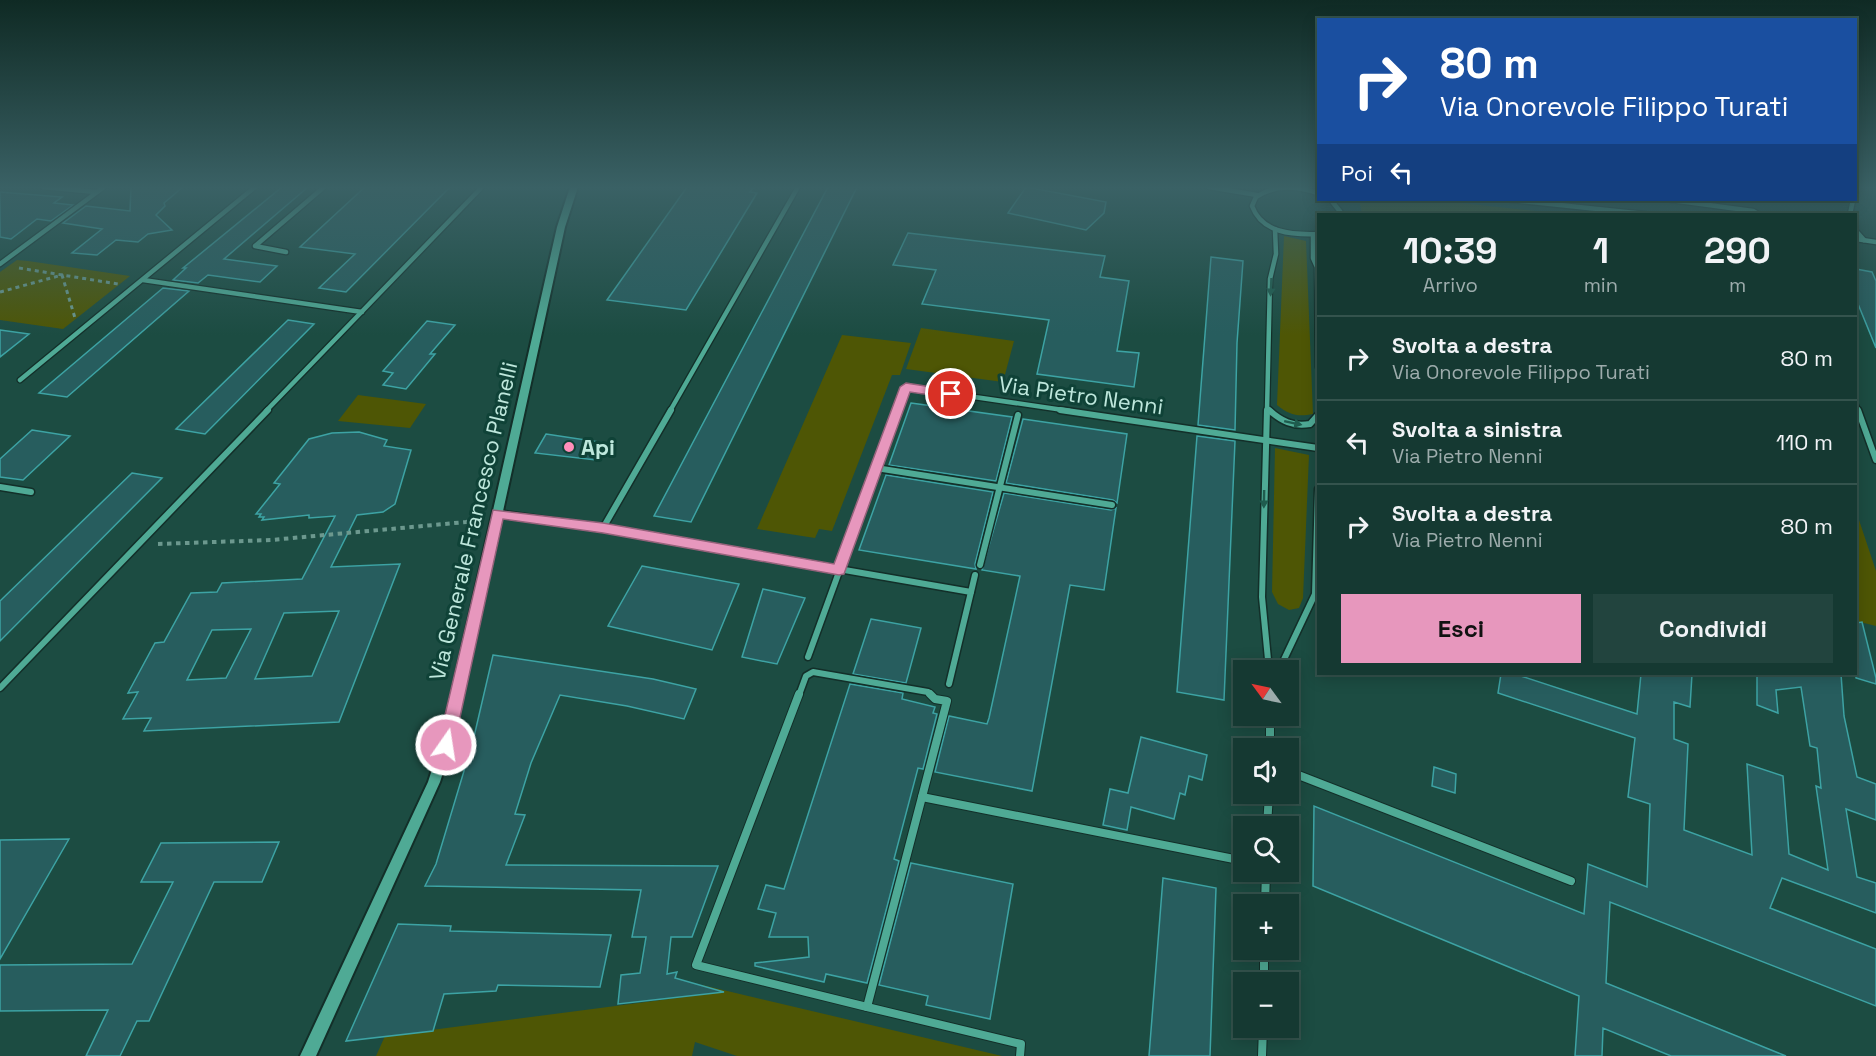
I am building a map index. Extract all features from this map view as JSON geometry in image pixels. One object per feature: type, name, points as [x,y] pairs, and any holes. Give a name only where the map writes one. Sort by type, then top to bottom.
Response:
[{"type":"street","points":[[0,264],[37,236]]},
{"type":"street","points":[[20,380],[196,236]]},
{"type":"street","points":[[266,236],[255,246],[286,252]]},
{"type":"street","points":[[0,688],[435,236]]},
{"type":"street","name":"Via Generale Francesco Planelli","points":[[308,1056],[434,782],[446,745],[559,236]]},
{"type":"street","points":[[603,528],[770,236]]},
{"type":"street","points":[[1268,660],[1262,597],[1270,279],[1276,254],[1275,236]]},
{"type":"street","points":[[1316,236],[1313,258],[1317,267]]},
{"type":"street","points":[[1861,236],[1865,240]]},
{"type":"street","points":[[1857,241],[1876,242]]},
{"type":"street","points":[[143,280],[362,312]]},
{"type":"street","name":"Via Pietro Nenni","points":[[808,657],[906,387],[1265,440]]},
{"type":"street","points":[[1857,408],[1876,460]]},
{"type":"street","points":[[1268,409],[1280,420],[1292,425],[1310,424],[1317,416]]},
{"type":"street","points":[[980,565],[1018,415]]},
{"type":"street","points":[[1265,440],[1317,448]]},
{"type":"street","points":[[876,468],[1112,505]]},
{"type":"street","points":[[0,487],[31,492]]},
{"type":"street","points":[[498,513],[603,528],[971,592]]},
{"type":"street","points":[[1284,660],[1315,594],[1317,524]]},
{"type":"street","points":[[949,684],[975,575]]},
{"type":"street","points":[[867,1007],[947,701],[935,699],[928,692],[813,672],[806,676],[696,965],[867,1007],[1022,1044],[1020,1056]]},
{"type":"street","points":[[1299,775],[1571,881]]},
{"type":"street","points":[[922,797],[1233,859]]},
{"type":"street","points":[[1262,1056],[1263,1038]]},
{"type":"path","points":[[10,266],[135,286]]},
{"type":"path","points":[[0,292],[62,275]]},
{"type":"path","points":[[62,275],[79,332]]},
{"type":"path","points":[[139,544],[271,540],[466,522],[498,513]]},
{"type":"green space","points":[[1285,236],[1306,241],[1313,414],[1290,413],[1277,405]]},
{"type":"green space","points":[[17,260],[130,276],[63,329],[0,320],[0,272]]},
{"type":"green space","points":[[921,328],[1014,341],[1003,382],[906,369]]},
{"type":"green space","points":[[842,335],[911,343],[900,375],[892,375],[832,531],[819,529],[815,538],[757,529]]},
{"type":"green space","points":[[358,395],[426,404],[410,428],[338,421]]},
{"type":"green space","points":[[1275,448],[1309,455],[1303,598],[1299,608],[1289,610],[1278,604],[1272,592]]},
{"type":"green space","points":[[1857,514],[1876,571],[1876,626],[1857,621]]},
{"type":"green space","points":[[702,985],[1002,1056],[737,1056],[695,1042],[692,1056],[376,1056],[385,1036],[700,995]]},
{"type":"building","points":[[0,236],[15,236],[11,239]]},
{"type":"building","points":[[93,236],[145,236],[138,242],[116,240],[97,255],[72,253]]},
{"type":"building","points":[[222,236],[251,236],[224,259],[277,266],[260,282],[208,275],[198,283],[173,280],[186,268],[183,268]]},
{"type":"building","points":[[312,236],[401,236],[346,292],[319,288],[355,254],[300,247]]},
{"type":"building","points":[[652,236],[731,236],[686,310],[607,300]]},
{"type":"building","points":[[802,236],[833,236],[691,522],[654,516]]},
{"type":"building","points":[[906,236],[936,236],[1105,256],[1100,277],[1129,281],[1117,351],[1139,353],[1134,387],[1037,374],[1049,320],[922,304],[936,270],[893,265]]},
{"type":"building","points":[[1211,257],[1243,261],[1237,343],[1235,430],[1198,425]]},
{"type":"building","points":[[1857,269],[1872,272],[1876,281],[1876,348],[1857,301]]},
{"type":"building","points":[[163,288],[189,291],[67,397],[39,393]]},
{"type":"building","points":[[288,320],[314,324],[205,434],[176,429]]},
{"type":"building","points":[[427,321],[455,325],[430,354],[435,354],[406,389],[383,385],[393,373],[383,371]]},
{"type":"building","points":[[0,330],[29,334],[0,357]]},
{"type":"building","points":[[911,403],[1012,417],[996,481],[889,465]]},
{"type":"building","points":[[1023,419],[1127,434],[1117,503],[1113,500],[1006,483]]},
{"type":"building","points":[[32,430],[70,436],[23,480],[0,477],[0,459]]},
{"type":"building","points":[[359,432],[387,440],[384,446],[411,450],[395,504],[383,512],[357,515],[331,567],[400,564],[339,722],[144,731],[151,718],[123,719],[138,692],[128,693],[155,643],[164,642],[191,593],[217,592],[222,583],[302,579],[335,516],[309,518],[309,515],[262,520],[264,517],[259,517],[261,514],[256,514],[280,484],[274,483],[309,439],[332,433]],"holes":[[[339,611],[312,676],[255,679],[284,613]],[[251,629],[226,678],[187,680],[212,630]]]},
{"type":"building","points":[[546,434],[606,443],[596,460],[535,453]]},
{"type":"building","points":[[1197,436],[1235,441],[1224,700],[1177,692]]},
{"type":"building","points":[[132,473],[162,478],[0,641],[0,601]]},
{"type":"building","points":[[886,475],[993,492],[975,564],[976,569],[859,550]]},
{"type":"building","points":[[1004,493],[1111,510],[1116,508],[1104,590],[1070,585],[1032,791],[935,772],[949,716],[987,724],[989,718],[1020,576],[982,570]]},
{"type":"building","points":[[642,566],[739,584],[712,650],[608,626]]},
{"type":"building","points":[[763,589],[805,598],[777,664],[742,657]]},
{"type":"building","points":[[871,619],[921,628],[906,683],[853,674]]},
{"type":"building","points":[[1862,622],[1876,684],[1856,678],[1857,623]]},
{"type":"building","points":[[493,655],[653,679],[696,689],[684,719],[627,706],[560,695],[531,763],[515,814],[525,815],[506,865],[718,866],[692,937],[671,937],[667,974],[677,972],[675,978],[724,992],[618,1004],[621,975],[640,973],[646,937],[632,937],[641,890],[425,886],[436,864],[473,741]]},
{"type":"building","points":[[1501,675],[1518,675],[1637,714],[1641,675],[1692,675],[1690,707],[1674,702],[1674,739],[1688,744],[1684,830],[1752,855],[1747,764],[1783,776],[1789,854],[1828,870],[1816,786],[1821,788],[1817,748],[1810,746],[1801,687],[1776,690],[1778,713],[1757,705],[1757,675],[1841,675],[1844,716],[1857,777],[1876,784],[1876,820],[1846,809],[1857,877],[1876,883],[1876,913],[1782,878],[1770,908],[1876,949],[1876,1006],[1610,902],[1606,983],[1786,1056],[1671,1056],[1603,1028],[1602,1056],[1575,1056],[1579,996],[1313,886],[1314,806],[1584,914],[1588,864],[1647,887],[1650,804],[1628,797],[1635,738],[1498,693]]},
{"type":"building","points":[[850,684],[903,693],[902,699],[935,707],[933,713],[937,714],[923,769],[918,768],[894,859],[899,861],[867,983],[826,974],[824,982],[755,966],[755,963],[809,957],[808,937],[769,937],[776,913],[758,909],[766,885],[784,889]]},
{"type":"building","points":[[1141,737],[1207,755],[1202,780],[1189,776],[1185,795],[1180,793],[1174,819],[1131,807],[1127,830],[1103,825],[1110,789],[1128,793]]},
{"type":"building","points":[[1434,767],[1456,774],[1455,793],[1432,786]]},
{"type":"building","points":[[69,839],[0,959],[0,840]]},
{"type":"building","points":[[279,842],[262,882],[214,882],[149,1021],[137,1021],[120,1056],[86,1056],[108,1010],[0,1011],[0,965],[132,964],[173,882],[141,882],[161,843]]},
{"type":"building","points":[[911,863],[1013,884],[990,1019],[926,1005],[928,996],[879,985]]},
{"type":"building","points":[[1163,878],[1216,888],[1210,1056],[1149,1056]]},
{"type":"building","points":[[398,924],[451,926],[450,931],[611,935],[600,987],[498,985],[496,991],[444,994],[433,1031],[346,1041]]},
{"type":"place","name":"Api","points":[[569,447]]},
{"type":"route","points":[[446,745],[498,513],[603,528],[839,570],[906,387],[951,394]]}]
